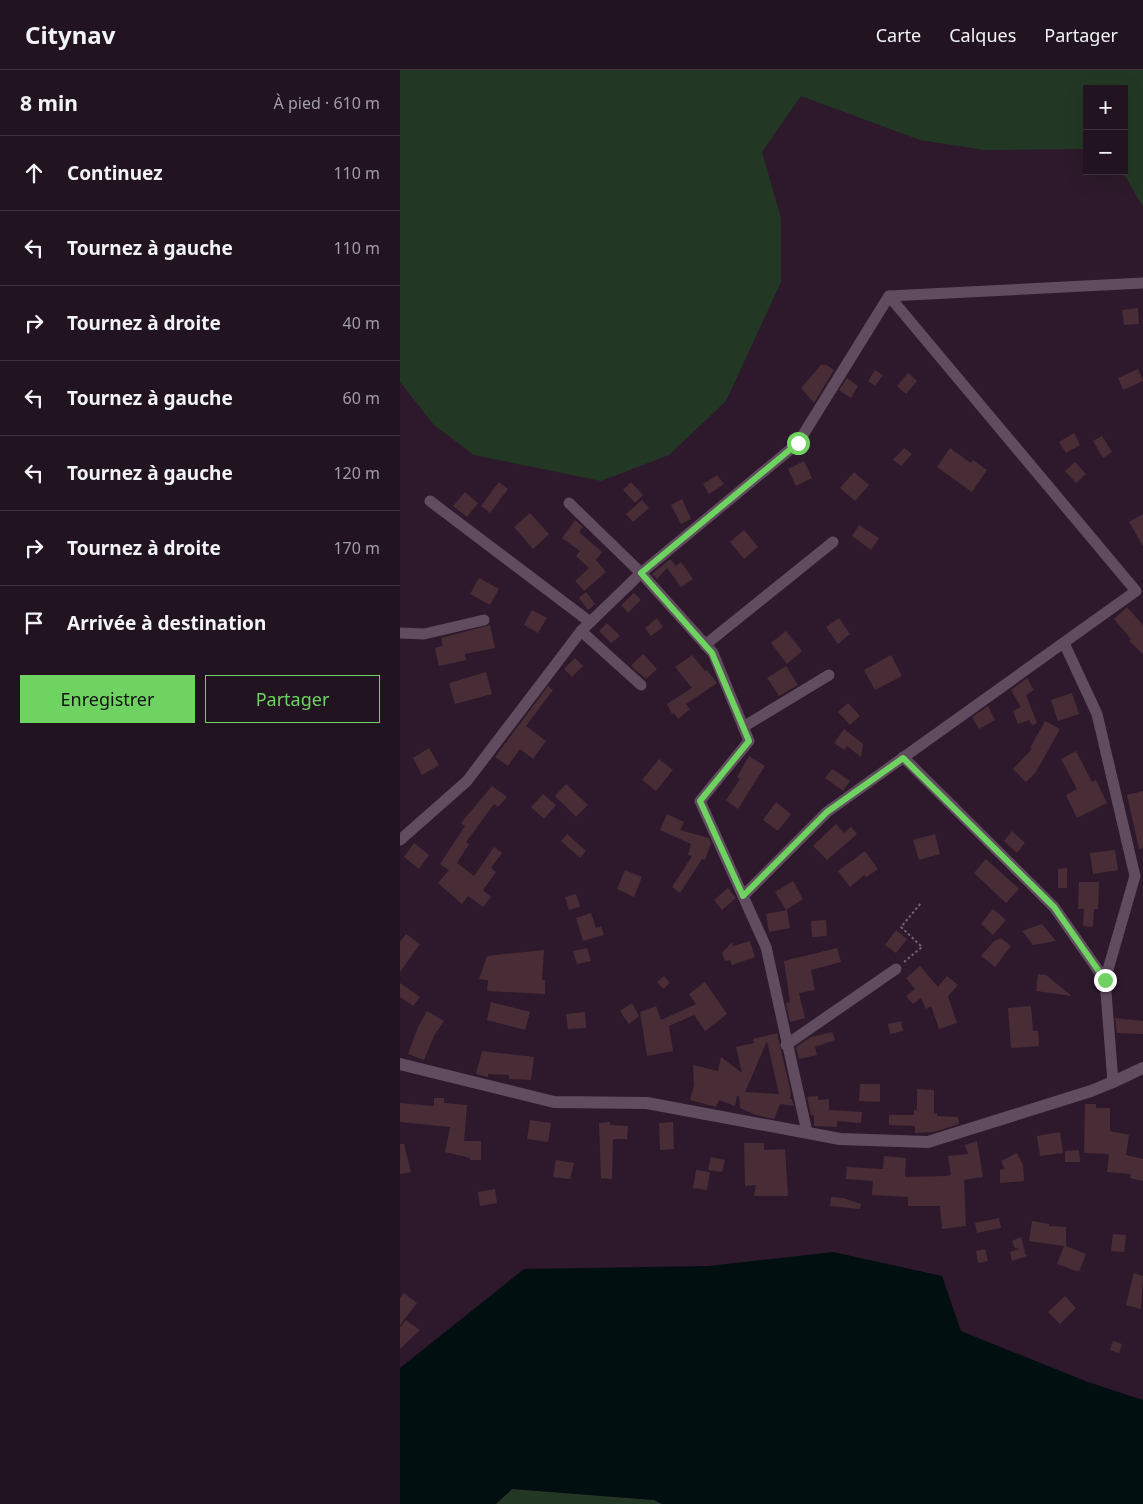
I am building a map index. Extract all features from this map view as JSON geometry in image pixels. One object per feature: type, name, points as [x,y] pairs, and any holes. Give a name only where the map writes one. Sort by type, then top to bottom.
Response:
[{"type":"main road","points":[[400,1064],[554,1102],[647,1102],[840,1139],[928,1142],[1092,1091],[1143,1068]]},
{"type":"street","points":[[889,296],[1143,283]]},
{"type":"street","points":[[400,840],[467,781],[581,631],[590,622],[641,573],[798,443],[889,296]]},
{"type":"street","points":[[743,896],[827,812],[1136,591],[889,296]]},
{"type":"street","points":[[430,501],[590,622]]},
{"type":"street","points":[[569,503],[641,573],[712,653],[749,741],[700,801],[766,947],[786,1045],[807,1132]]},
{"type":"street","points":[[705,645],[833,542]]},
{"type":"street","points":[[400,632],[424,634],[484,620]]},
{"type":"street","points":[[581,631],[641,685]]},
{"type":"street","points":[[1064,643],[1097,714],[1136,876],[1105,980],[1113,1082]]},
{"type":"street","points":[[743,727],[830,675]]},
{"type":"street","points":[[903,758],[1054,907],[1105,980]]},
{"type":"street","points":[[786,1045],[896,968]]},
{"type":"path","points":[[896,968],[922,948],[901,927],[921,903]]},
{"type":"green space","points":[[400,70],[1143,70],[1143,207],[1124,175],[1128,175],[1128,85],[1083,85],[1083,149],[984,150],[920,140],[801,96],[762,152],[781,218],[781,282],[726,401],[669,455],[601,481],[474,455],[434,425],[400,382]]},
{"type":"green space","points":[[512,1489],[654,1500],[662,1504],[496,1504]]},
{"type":"shaded area","points":[[833,1252],[942,1276],[961,1331],[1088,1382],[1143,1400],[1143,1504],[662,1504],[654,1500],[512,1489],[496,1504],[400,1504],[400,1368],[524,1269],[708,1266]]},
{"type":"building","points":[[1138,308],[1139,324],[1124,325],[1122,310]]},
{"type":"building","points":[[822,364],[834,370],[814,403],[801,388]]},
{"type":"building","points":[[1138,369],[1143,381],[1123,390],[1118,378]]},
{"type":"building","points":[[875,370],[883,375],[875,386],[868,381]]},
{"type":"building","points":[[908,373],[917,381],[906,394],[897,386]]},
{"type":"building","points":[[847,378],[858,386],[851,398],[839,390]]},
{"type":"building","points":[[1074,433],[1080,445],[1066,453],[1059,442]]},
{"type":"building","points":[[1102,436],[1112,452],[1103,458],[1093,441]]},
{"type":"building","points":[[904,448],[912,454],[901,466],[893,460]]},
{"type":"building","points":[[950,448],[971,463],[973,460],[987,470],[972,492],[937,467]]},
{"type":"building","points":[[804,461],[812,478],[796,486],[788,469]]},
{"type":"building","points":[[1075,462],[1086,474],[1076,483],[1065,471]]},
{"type":"building","points":[[854,472],[869,485],[855,501],[840,488]]},
{"type":"building","points":[[717,475],[724,484],[709,494],[703,484]]},
{"type":"building","points":[[499,482],[508,489],[490,513],[481,506]]},
{"type":"building","points":[[631,482],[643,495],[635,503],[623,490]]},
{"type":"building","points":[[465,492],[478,503],[467,517],[453,506]]},
{"type":"building","points":[[682,499],[691,519],[681,524],[671,505]]},
{"type":"building","points":[[642,500],[649,508],[633,522],[626,514]]},
{"type":"building","points":[[530,513],[549,534],[533,549],[514,527]]},
{"type":"building","points":[[1143,514],[1143,546],[1129,522]]},
{"type":"building","points":[[575,520],[583,527],[579,532],[602,552],[596,560],[606,572],[584,591],[575,581],[589,568],[576,556],[580,551],[562,538]]},
{"type":"building","points":[[859,525],[879,538],[871,550],[852,536]]},
{"type":"building","points":[[744,530],[758,547],[744,559],[730,542]]},
{"type":"building","points":[[670,559],[676,566],[681,562],[693,579],[681,587],[667,568],[657,579],[652,574]]},
{"type":"building","points":[[479,578],[499,589],[490,605],[470,594]]},
{"type":"building","points":[[586,592],[595,604],[588,610],[579,598]]},
{"type":"building","points":[[634,593],[641,600],[628,613],[621,605]]},
{"type":"building","points":[[1127,607],[1143,625],[1143,654],[1129,641],[1131,639],[1114,619]]},
{"type":"building","points":[[532,610],[547,618],[538,633],[524,625]]},
{"type":"building","points":[[657,618],[663,627],[651,636],[645,628]]},
{"type":"building","points":[[839,618],[850,634],[838,644],[826,627]]},
{"type":"building","points":[[607,623],[620,636],[611,643],[599,631]]},
{"type":"building","points":[[490,625],[495,648],[465,654],[466,660],[439,666],[435,648],[443,646],[441,638]]},
{"type":"building","points":[[786,631],[802,651],[787,664],[771,643]]},
{"type":"building","points":[[643,654],[657,669],[646,679],[631,666]]},
{"type":"building","points":[[692,655],[717,683],[686,704],[690,709],[678,719],[674,713],[672,714],[667,704],[692,688],[675,667]]},
{"type":"building","points":[[891,655],[902,676],[875,690],[864,670]]},
{"type":"building","points":[[575,658],[583,666],[572,677],[564,669]]},
{"type":"building","points":[[786,666],[798,685],[779,696],[767,678]]},
{"type":"building","points":[[486,672],[492,694],[455,704],[449,683]]},
{"type":"building","points":[[1027,678],[1034,690],[1026,695],[1037,723],[1032,725],[1029,720],[1018,724],[1013,711],[1021,707],[1011,690]]},
{"type":"building","points":[[548,686],[553,690],[526,726],[546,741],[533,759],[520,749],[508,766],[495,757]]},
{"type":"building","points":[[1072,693],[1079,714],[1058,721],[1051,700]]},
{"type":"building","points":[[848,703],[860,716],[850,725],[838,712]]},
{"type":"building","points":[[988,706],[995,720],[979,729],[972,717]]},
{"type":"building","points":[[1045,721],[1060,729],[1036,772],[1026,782],[1013,769],[1032,749],[1030,748]]},
{"type":"building","points":[[844,729],[863,744],[861,757],[847,746],[844,750],[834,743]]},
{"type":"building","points":[[429,748],[439,765],[422,775],[413,758]]},
{"type":"building","points":[[1076,751],[1092,782],[1096,780],[1107,803],[1077,818],[1066,795],[1077,789],[1061,759]]},
{"type":"building","points":[[749,756],[765,766],[738,809],[726,800],[740,779],[737,777]]},
{"type":"building","points":[[659,759],[673,770],[656,791],[642,780]]},
{"type":"building","points":[[832,769],[850,781],[843,791],[825,778]]},
{"type":"building","points":[[566,784],[588,805],[576,817],[555,796]]},
{"type":"building","points":[[492,786],[507,797],[498,807],[494,804],[466,842],[469,844],[457,863],[474,876],[494,847],[502,853],[491,868],[496,872],[483,890],[491,897],[483,907],[468,896],[462,904],[438,883],[449,870],[440,864],[465,826],[461,823]]},
{"type":"building","points":[[1143,791],[1143,848],[1139,849],[1127,795]]},
{"type":"building","points":[[543,794],[556,805],[544,819],[531,807]]},
{"type":"building","points":[[776,802],[791,814],[778,831],[763,820]]},
{"type":"building","points":[[667,814],[684,822],[680,830],[709,838],[711,843],[705,860],[702,859],[680,893],[672,887],[692,856],[688,855],[691,844],[660,830]]},
{"type":"building","points":[[836,824],[844,833],[851,827],[857,834],[827,860],[813,846]]},
{"type":"building","points":[[1012,831],[1025,843],[1017,853],[1004,841]]},
{"type":"building","points":[[567,834],[586,851],[580,858],[561,841]]},
{"type":"building","points":[[935,834],[940,854],[919,860],[913,840]]},
{"type":"building","points":[[414,843],[429,855],[419,869],[404,857]]},
{"type":"building","points":[[1115,850],[1118,870],[1093,874],[1090,853]]},
{"type":"building","points":[[865,851],[878,869],[866,877],[864,875],[850,887],[838,871]]},
{"type":"building","points":[[986,859],[1019,889],[1006,903],[974,873]]},
{"type":"building","points":[[1067,868],[1067,888],[1058,888],[1058,869]]},
{"type":"building","points":[[625,870],[642,877],[634,897],[617,889]]},
{"type":"building","points":[[793,881],[803,899],[786,910],[775,892]]},
{"type":"building","points":[[1079,882],[1099,882],[1098,909],[1094,909],[1093,927],[1083,926],[1084,909],[1078,909]]},
{"type":"building","points":[[728,888],[736,898],[722,910],[714,900]]},
{"type":"building","points":[[576,894],[580,907],[569,910],[565,897]]},
{"type":"building","points":[[993,909],[1006,920],[993,935],[981,924]]},
{"type":"building","points":[[787,910],[790,928],[769,932],[766,914]]},
{"type":"building","points":[[591,913],[596,928],[601,926],[604,935],[583,941],[576,918]]},
{"type":"building","points":[[826,920],[827,936],[812,937],[811,921]]},
{"type":"building","points":[[1042,924],[1056,941],[1033,945],[1022,931]]},
{"type":"building","points":[[896,930],[907,939],[896,953],[885,945]]},
{"type":"building","points":[[406,934],[420,944],[400,972],[400,942]]},
{"type":"building","points":[[1001,938],[1011,946],[995,967],[981,956],[994,941]]},
{"type":"building","points":[[750,941],[755,957],[732,965],[730,960],[725,961],[722,953],[732,942],[733,946]]},
{"type":"building","points":[[587,948],[591,961],[577,964],[573,951]]},
{"type":"building","points":[[837,948],[841,962],[811,970],[815,990],[799,993],[805,1018],[790,1022],[786,1003],[790,1002],[784,961]]},
{"type":"building","points":[[544,950],[542,980],[545,980],[545,994],[487,991],[488,980],[479,979],[487,956]]},
{"type":"building","points":[[920,966],[938,987],[947,976],[958,985],[948,996],[957,1023],[939,1029],[931,1006],[926,1009],[921,998],[913,1004],[906,996],[915,989],[906,978]]},
{"type":"building","points":[[1038,974],[1046,975],[1072,996],[1036,991]]},
{"type":"building","points":[[664,976],[670,983],[663,989],[657,982]]},
{"type":"building","points":[[705,982],[727,1014],[705,1031],[694,1015],[669,1026],[673,1051],[647,1056],[640,1012],[656,1006],[661,1020],[696,1004],[689,994]]},
{"type":"building","points":[[400,983],[420,997],[413,1006],[400,997]]},
{"type":"building","points":[[491,1002],[530,1012],[525,1030],[487,1020]]},
{"type":"building","points":[[632,1003],[639,1016],[629,1024],[620,1011]]},
{"type":"building","points":[[1031,1006],[1033,1031],[1038,1031],[1039,1046],[1011,1048],[1008,1008]]},
{"type":"building","points":[[427,1011],[444,1021],[434,1036],[424,1060],[408,1054],[418,1027]]},
{"type":"building","points":[[585,1012],[586,1028],[568,1029],[566,1014]]},
{"type":"building","points":[[1115,1018],[1143,1021],[1143,1034],[1117,1033]]},
{"type":"building","points":[[901,1021],[903,1031],[890,1034],[888,1024]]},
{"type":"building","points":[[832,1032],[835,1040],[815,1047],[817,1055],[799,1059],[796,1047],[811,1037]]},
{"type":"building","points":[[777,1033],[791,1093],[790,1099],[792,1099],[794,1106],[780,1104],[774,1119],[756,1115],[740,1108],[739,1096],[737,1096],[735,1106],[719,1100],[716,1107],[690,1100],[694,1085],[693,1065],[718,1071],[721,1057],[742,1073],[736,1047],[754,1043],[753,1039]],"holes":[[[767,1041],[779,1094],[745,1092]]]},
{"type":"building","points":[[482,1051],[534,1057],[531,1080],[509,1079],[509,1075],[488,1074],[488,1077],[476,1074]]},
{"type":"building","points":[[860,1084],[880,1084],[880,1102],[859,1101]]},
{"type":"building","points":[[917,1089],[934,1090],[934,1114],[937,1113],[937,1116],[958,1117],[959,1124],[934,1132],[915,1133],[915,1126],[889,1125],[889,1115],[914,1115],[914,1110],[917,1110]]},
{"type":"building","points":[[818,1096],[818,1100],[829,1099],[829,1110],[862,1112],[861,1123],[837,1121],[837,1127],[814,1126],[814,1115],[811,1115],[807,1097]]},
{"type":"building","points":[[434,1098],[444,1098],[444,1103],[467,1105],[464,1141],[481,1141],[481,1160],[470,1160],[470,1158],[445,1152],[450,1127],[400,1122],[400,1103],[434,1106]]},
{"type":"building","points":[[1085,1104],[1096,1104],[1096,1108],[1110,1108],[1110,1131],[1129,1135],[1126,1155],[1143,1159],[1143,1181],[1130,1178],[1131,1174],[1107,1172],[1109,1154],[1084,1153]]},
{"type":"building","points":[[530,1120],[551,1123],[548,1142],[527,1139]]},
{"type":"building","points":[[610,1122],[610,1125],[628,1126],[627,1139],[613,1139],[612,1179],[601,1178],[599,1123]]},
{"type":"building","points":[[673,1122],[674,1149],[660,1150],[659,1123]]},
{"type":"building","points":[[1060,1132],[1063,1153],[1040,1156],[1037,1136]]},
{"type":"building","points":[[977,1141],[983,1177],[964,1180],[966,1226],[942,1229],[940,1206],[908,1206],[908,1197],[872,1195],[873,1181],[846,1179],[847,1167],[883,1169],[884,1156],[906,1158],[905,1177],[951,1175],[948,1156],[968,1154],[965,1145]]},
{"type":"building","points":[[744,1143],[764,1143],[764,1150],[785,1149],[788,1196],[754,1196],[756,1185],[745,1186]]},
{"type":"building","points":[[400,1144],[404,1144],[411,1172],[400,1174]]},
{"type":"building","points":[[1079,1150],[1080,1162],[1065,1162],[1065,1151]]},
{"type":"building","points":[[1017,1153],[1023,1165],[1024,1181],[1000,1183],[1000,1170],[1005,1169],[1001,1161]]},
{"type":"building","points":[[711,1157],[725,1160],[722,1172],[708,1170]]},
{"type":"building","points":[[556,1160],[574,1163],[570,1179],[553,1177]]},
{"type":"building","points":[[696,1170],[710,1172],[707,1190],[693,1188]]},
{"type":"building","points":[[495,1189],[497,1203],[480,1206],[478,1192]]},
{"type":"building","points":[[831,1197],[843,1198],[861,1204],[860,1209],[830,1206]]},
{"type":"building","points":[[999,1218],[1001,1228],[977,1233],[975,1223]]},
{"type":"building","points":[[1032,1221],[1049,1224],[1049,1226],[1066,1227],[1066,1246],[1086,1254],[1079,1272],[1057,1264],[1064,1246],[1029,1241]]},
{"type":"building","points":[[1113,1234],[1126,1235],[1124,1252],[1111,1251]]},
{"type":"building","points":[[1021,1237],[1025,1252],[1023,1251],[1027,1256],[1012,1261],[1010,1252],[1019,1249],[1015,1248],[1012,1241]]},
{"type":"building","points":[[985,1249],[988,1261],[978,1263],[976,1251]]},
{"type":"building","points":[[1134,1273],[1143,1276],[1141,1309],[1126,1305]]},
{"type":"building","points":[[404,1293],[417,1303],[400,1325],[400,1298]]},
{"type":"building","points":[[1065,1296],[1076,1308],[1060,1324],[1048,1312]]},
{"type":"building","points":[[406,1320],[420,1330],[400,1349],[400,1327]]},
{"type":"building","points":[[1113,1341],[1122,1344],[1119,1353],[1110,1350]]},
{"type":"route","points":[[798,443],[641,573],[712,653],[749,741],[700,801],[743,896],[827,812],[903,758],[1054,907],[1105,980]]}]
